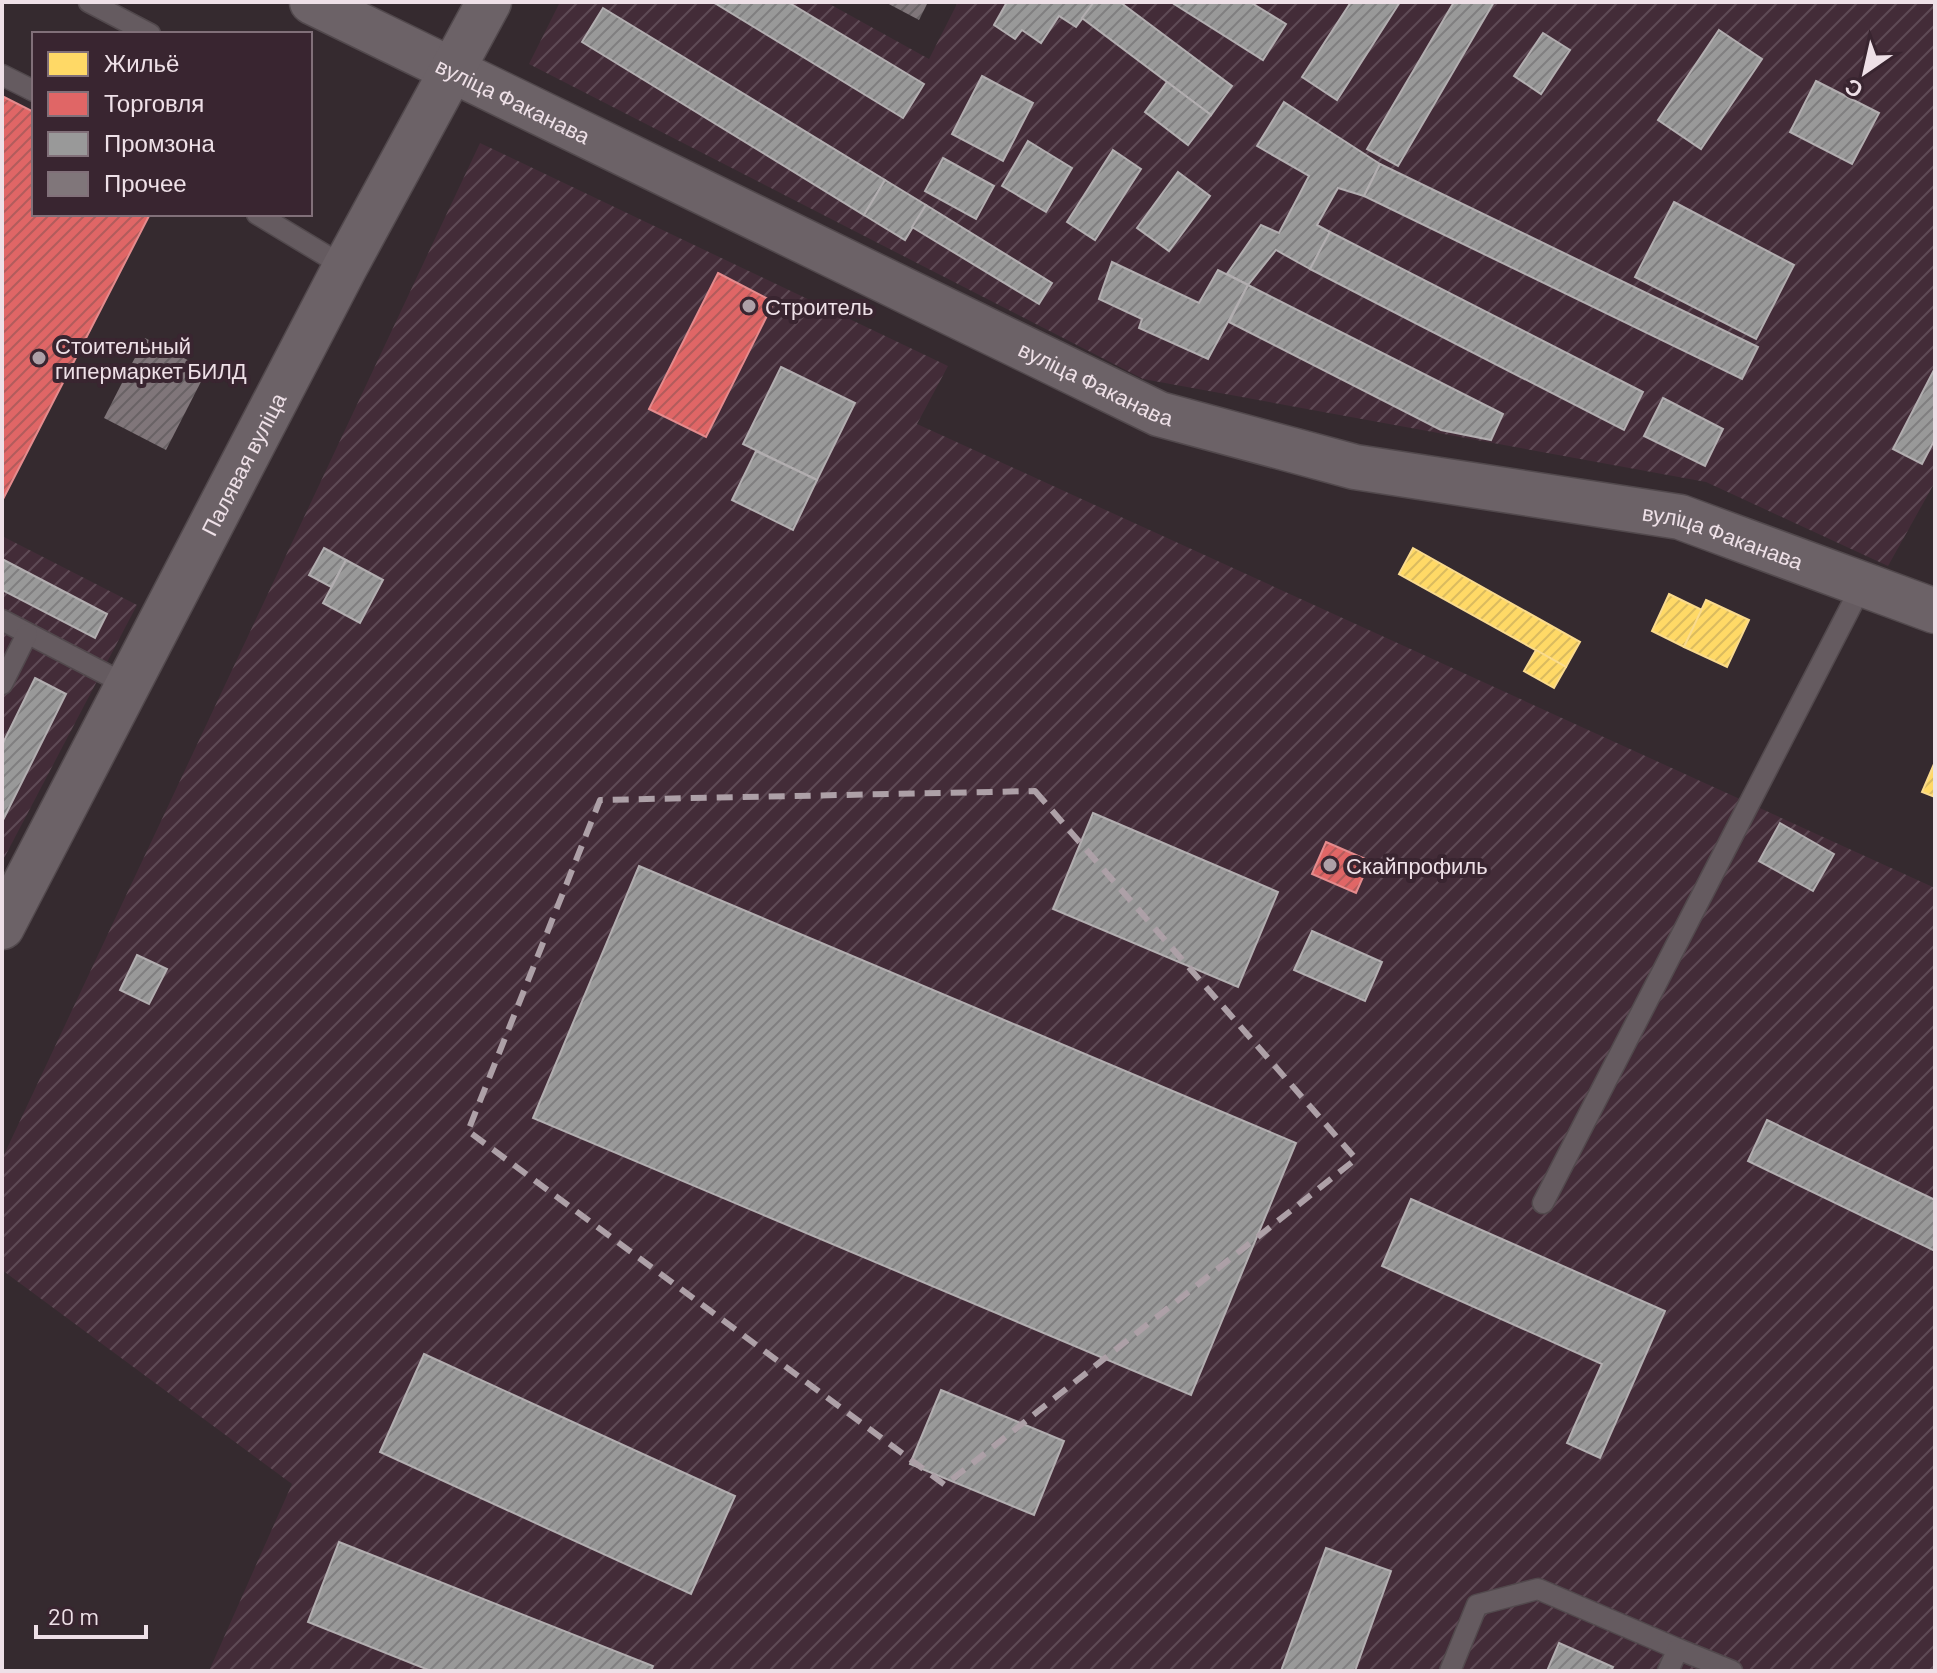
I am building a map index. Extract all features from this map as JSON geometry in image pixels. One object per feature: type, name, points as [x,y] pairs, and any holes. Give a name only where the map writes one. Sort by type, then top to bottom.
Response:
[{"type":"main road","name":"вуліца Факанава","points":[[312,2],[1159,414],[1355,467],[1680,517],[1935,611]]},
{"type":"main road","name":"Палявая вуліца","points":[[2,927],[345,267],[489,2]]},
{"type":"lane","points":[[89,2],[146,32]]},
{"type":"lane","points":[[2,75],[32,90]]},
{"type":"lane","points":[[260,216],[345,267]]},
{"type":"lane","points":[[1543,1203],[1863,583]]},
{"type":"lane","points":[[2,620],[127,685]]},
{"type":"lane","points":[[2,684],[27,634]]},
{"type":"lane","points":[[1450,1671],[1477,1605],[1538,1589],[1732,1671]]},
{"type":"lane","points":[[1668,1671],[1678,1649]]},
{"type":"highlighted area","points":[[1035,791],[1356,1159],[945,1485],[468,1131],[600,800]]},
{"type":"shaded area","points":[[560,2],[826,2],[929,59],[958,2],[1935,2],[1935,482],[1888,566],[1706,482],[1143,379],[529,64]]},
{"type":"shaded area","points":[[480,143],[948,366],[917,424],[1935,888],[1935,1671],[209,1671],[292,1484],[2,1270],[2,1159]]},
{"type":"shaded area","points":[[2,536],[137,605],[2,862]]},
{"type":"building: Жильё","points":[[1413,548],[1580,642],[1566,667],[1399,574]]},
{"type":"building: Жильё","points":[[1669,594],[1702,610],[1684,647],[1652,631]]},
{"type":"building: Жильё","points":[[1706,600],[1749,620],[1727,667],[1684,647]]},
{"type":"building: Жильё","points":[[1536,650],[1566,667],[1554,688],[1524,671]]},
{"type":"building: Жильё","points":[[1935,765],[1935,797],[1922,792]]},
{"type":"building: Торговля","name":"Стоительный гипермаркет БИЛД","points":[[2,96],[32,111],[32,216],[149,216],[2,501]]},
{"type":"building: Торговля","points":[[718,273],[774,302],[706,437],[649,409]]},
{"type":"building: Торговля","points":[[1326,842],[1370,861],[1356,893],[1312,874]]},
{"type":"building: Промзона","points":[[713,2],[788,2],[924,84],[903,118]]},
{"type":"building: Промзона","points":[[1007,2],[1094,3],[1076,27],[1059,16],[1041,43],[1022,30],[1015,39],[994,25]]},
{"type":"building: Промзона","points":[[1094,2],[1120,2],[1232,86],[1211,115],[1082,18]]},
{"type":"building: Промзона","points":[[1171,2],[1250,2],[1286,24],[1263,60]]},
{"type":"building: Промзона","points":[[1351,2],[1400,2],[1337,100],[1302,77]]},
{"type":"building: Промзона","points":[[1454,2],[1494,2],[1398,166],[1367,149]]},
{"type":"building: Промзона","points":[[603,8],[885,180],[864,215],[582,42]]},
{"type":"building: Промзона","points":[[1719,30],[1762,59],[1701,149],[1658,120]]},
{"type":"building: Промзона","points":[[1543,33],[1570,50],[1541,94],[1514,76]]},
{"type":"building: Промзона","points":[[982,76],[1033,103],[1003,161],[952,134]]},
{"type":"building: Промзона","points":[[1816,81],[1879,113],[1852,164],[1790,132]]},
{"type":"building: Промзона","points":[[1167,82],[1211,115],[1188,145],[1145,112]]},
{"type":"building: Промзона","points":[[1284,102],[1380,164],[1364,196],[1338,188],[1317,225],[1330,232],[1310,269],[1276,250],[1248,285],[1227,274],[1261,225],[1279,233],[1309,176],[1257,146]]},
{"type":"building: Промзона","points":[[1028,141],[1072,168],[1046,212],[1002,186]]},
{"type":"building: Промзона","points":[[1113,150],[1141,169],[1095,240],[1067,222]]},
{"type":"building: Промзона","points":[[943,158],[994,186],[976,219],[925,191]]},
{"type":"building: Промзона","points":[[1380,164],[1758,347],[1742,379],[1364,196]]},
{"type":"building: Промзона","points":[[1178,172],[1210,196],[1169,251],[1137,228]]},
{"type":"building: Промзона","points":[[885,180],[926,205],[905,240],[864,215]]},
{"type":"building: Промзона","points":[[1674,202],[1794,265],[1756,339],[1635,277]]},
{"type":"building: Промзона","points":[[926,205],[1052,283],[1039,304],[912,227]]},
{"type":"building: Промзона","points":[[1330,232],[1643,392],[1624,430],[1310,269]]},
{"type":"building: Промзона","points":[[1112,262],[1199,303],[1218,270],[1248,285],[1208,359],[1139,328],[1142,319],[1099,299]]},
{"type":"building: Промзона","points":[[1248,285],[1503,414],[1491,440],[1441,430],[1229,322]]},
{"type":"building: Промзона","points":[[781,367],[855,403],[817,480],[743,444]]},
{"type":"building: Промзона","points":[[1935,368],[1935,439],[1922,464],[1893,449]]},
{"type":"building: Промзона","points":[[1663,398],[1723,429],[1705,466],[1644,436]]},
{"type":"building: Промзона","points":[[756,451],[817,480],[793,530],[732,500]]},
{"type":"building: Промзона","points":[[324,548],[346,560],[331,587],[309,575]]},
{"type":"building: Промзона","points":[[2,559],[107,614],[95,638],[2,590]]},
{"type":"building: Промзона","points":[[346,560],[383,580],[360,623],[323,603]]},
{"type":"building: Промзона","points":[[35,678],[66,694],[2,822],[2,745]]},
{"type":"building: Промзона","points":[[1093,813],[1278,892],[1238,987],[1053,909]]},
{"type":"building: Промзона","points":[[1780,823],[1834,854],[1813,891],[1759,861]]},
{"type":"building: Промзона","points":[[639,866],[1296,1143],[1191,1395],[533,1118]]},
{"type":"building: Промзона","points":[[1312,931],[1382,962],[1365,1001],[1294,970]]},
{"type":"building: Промзона","points":[[137,955],[167,969],[149,1004],[120,990]]},
{"type":"building: Промзона","points":[[1767,1120],[1935,1200],[1935,1251],[1748,1161]]},
{"type":"building: Промзона","points":[[1411,1199],[1665,1311],[1600,1458],[1567,1443],[1602,1364],[1382,1266]]},
{"type":"building: Промзона","points":[[424,1354],[735,1496],[691,1594],[380,1452]]},
{"type":"building: Промзона","points":[[941,1390],[1064,1441],[1034,1515],[910,1464]]},
{"type":"building: Промзона","points":[[339,1542],[653,1666],[651,1671],[431,1671],[308,1622]]},
{"type":"building: Промзона","points":[[1326,1548],[1391,1571],[1355,1671],[1281,1671]]},
{"type":"building: Промзона","points":[[1559,1643],[1613,1667],[1611,1671],[1547,1671]]},
{"type":"building: Прочее","points":[[885,2],[928,2],[919,20]]},
{"type":"building: Прочее","points":[[145,338],[207,370],[166,450],[104,418]]},
{"type":"place","name":"Строитель","points":[[749,306]]},
{"type":"place","name":"Стоительный гипермаркет БИЛД","points":[[39,358]]},
{"type":"place","name":"Скайпрофиль","points":[[1330,865]]}]
